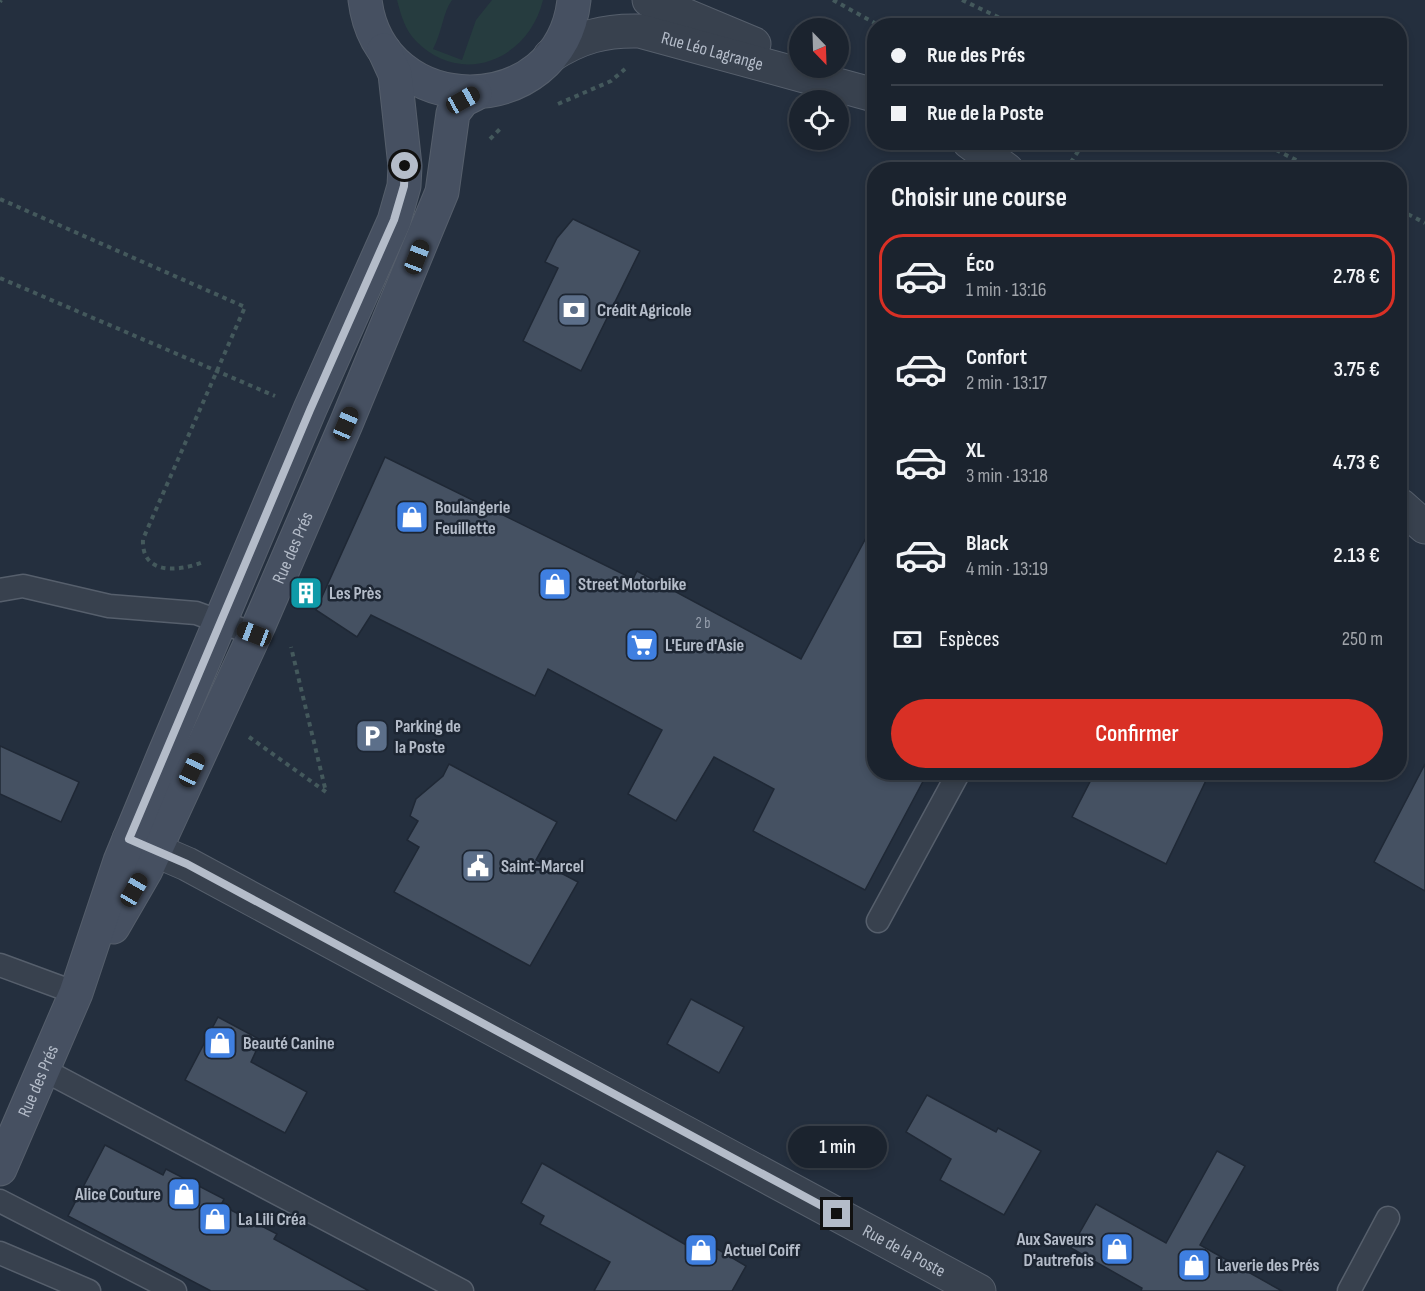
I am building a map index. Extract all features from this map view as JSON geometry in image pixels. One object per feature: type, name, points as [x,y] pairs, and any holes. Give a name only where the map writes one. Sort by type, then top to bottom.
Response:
[{"type":"main road","points":[[364,0],[370,24],[384,50],[405,72],[431,87],[458,93],[475,93],[517,83],[550,56],[566,32],[574,0]]},
{"type":"main road","name":"Rue des Prés","points":[[142,844],[221,621],[310,410],[394,220],[404,186],[405,166],[395,74],[384,50]]},
{"type":"main road","name":"Rue des Prés","points":[[0,1169],[142,844],[254,634],[432,219],[442,192],[453,112],[458,104],[475,93]]},
{"type":"street","name":"Rue Léo Lagrange","points":[[649,0],[789,58]]},
{"type":"street","name":"Rue Léo Lagrange","points":[[550,56],[584,37],[604,31],[640,31],[867,93]]},
{"type":"street","name":"Rue Léo Lagrange","points":[[833,78],[867,92]]},
{"type":"street","points":[[980,150],[996,162]]},
{"type":"street","points":[[1407,511],[1425,527]]},
{"type":"street","name":"Rue de la Poste","points":[[142,844],[470,1015],[978,1291]]},
{"type":"lane","points":[[0,590],[23,586],[109,606],[196,613],[254,634]]},
{"type":"lane","points":[[878,921],[955,780]]},
{"type":"lane","points":[[0,965],[76,993]]},
{"type":"lane","points":[[44,1070],[462,1291]]},
{"type":"lane","points":[[0,1201],[175,1291]]},
{"type":"lane","points":[[1349,1291],[1388,1218]]},
{"type":"lane","points":[[0,1253],[87,1291]]},
{"type":"path","points":[[833,0],[867,19]]},
{"type":"path","points":[[962,0],[1000,18]]},
{"type":"path","points":[[1276,150],[1300,162]]},
{"type":"path","points":[[0,199],[245,307],[143,539],[142,549],[147,561],[160,568],[192,566],[208,560]]},
{"type":"path","points":[[1407,214],[1425,223]]},
{"type":"path","points":[[0,278],[310,410]]},
{"type":"path","points":[[244,733],[326,792],[289,640]]},
{"type":"green space","points":[[397,0],[452,0],[446,10],[433,49],[462,60],[476,20],[492,0],[543,0],[535,21],[524,38],[509,51],[492,60],[473,64],[453,63],[434,55],[416,41],[406,27]]},
{"type":"building","name":"Crédit Agricole","points":[[573,219],[640,251],[581,371],[523,341],[558,268],[545,262],[557,238]]},
{"type":"building","points":[[385,457],[633,579],[637,571],[801,659],[867,536],[867,780],[924,780],[865,890],[753,831],[774,789],[714,757],[676,821],[628,794],[662,730],[548,669],[535,696],[371,615],[357,637],[316,610]]},
{"type":"building","points":[[0,746],[79,782],[61,822],[0,794]]},
{"type":"building","name":"Saint-Marcel","points":[[449,764],[557,822],[536,860],[578,882],[530,966],[394,892],[419,847],[407,840],[418,821],[410,816],[416,799],[443,776]]},
{"type":"building","points":[[1425,764],[1425,891],[1374,862]]},
{"type":"building","points":[[1091,780],[1206,780],[1166,864],[1072,817]]},
{"type":"building","points":[[691,999],[744,1027],[719,1073],[667,1044]]},
{"type":"building","points":[[218,1017],[261,1040],[251,1062],[307,1092],[285,1133],[185,1080]]},
{"type":"building","points":[[927,1095],[996,1132],[998,1128],[1041,1151],[1004,1215],[940,1180],[951,1159],[906,1132]]},
{"type":"building","points":[[105,1145],[163,1175],[166,1169],[224,1199],[221,1205],[277,1234],[274,1239],[369,1291],[211,1291],[68,1216]]},
{"type":"building","points":[[1217,1151],[1245,1166],[1200,1245],[1282,1291],[1141,1291],[1142,1288],[1071,1248],[1096,1204],[1166,1243]]},
{"type":"building","points":[[542,1163],[686,1245],[692,1234],[746,1266],[732,1291],[594,1291],[610,1262],[540,1224],[544,1216],[521,1203]]},
{"type":"place","name":"Crédit Agricole","points":[[574,310]]},
{"type":"place","name":"Boulangerie Feuillette","points":[[412,517]]},
{"type":"place","name":"Street Motorbike","points":[[555,584]]},
{"type":"place","name":"Les Près","points":[[306,593]]},
{"type":"place","name":"L'Eure d'Asie","points":[[642,645]]},
{"type":"place","name":"Parking de la Poste","points":[[372,736]]},
{"type":"place","name":"Saint-Marcel","points":[[478,866]]},
{"type":"place","name":"Beauté Canine","points":[[220,1043]]},
{"type":"place","name":"Alice Couture","points":[[184,1194]]},
{"type":"place","name":"La Lili Créa","points":[[215,1219]]},
{"type":"place","name":"Aux Saveurs D'autrefois","points":[[1117,1249]]},
{"type":"place","name":"Actuel Coiff","points":[[701,1250]]},
{"type":"place","name":"Laverie des Prés","points":[[1194,1265]]},
{"type":"route","points":[[405,166],[404,186],[394,220],[310,410],[129,839],[187,864],[837,1214]]}]
